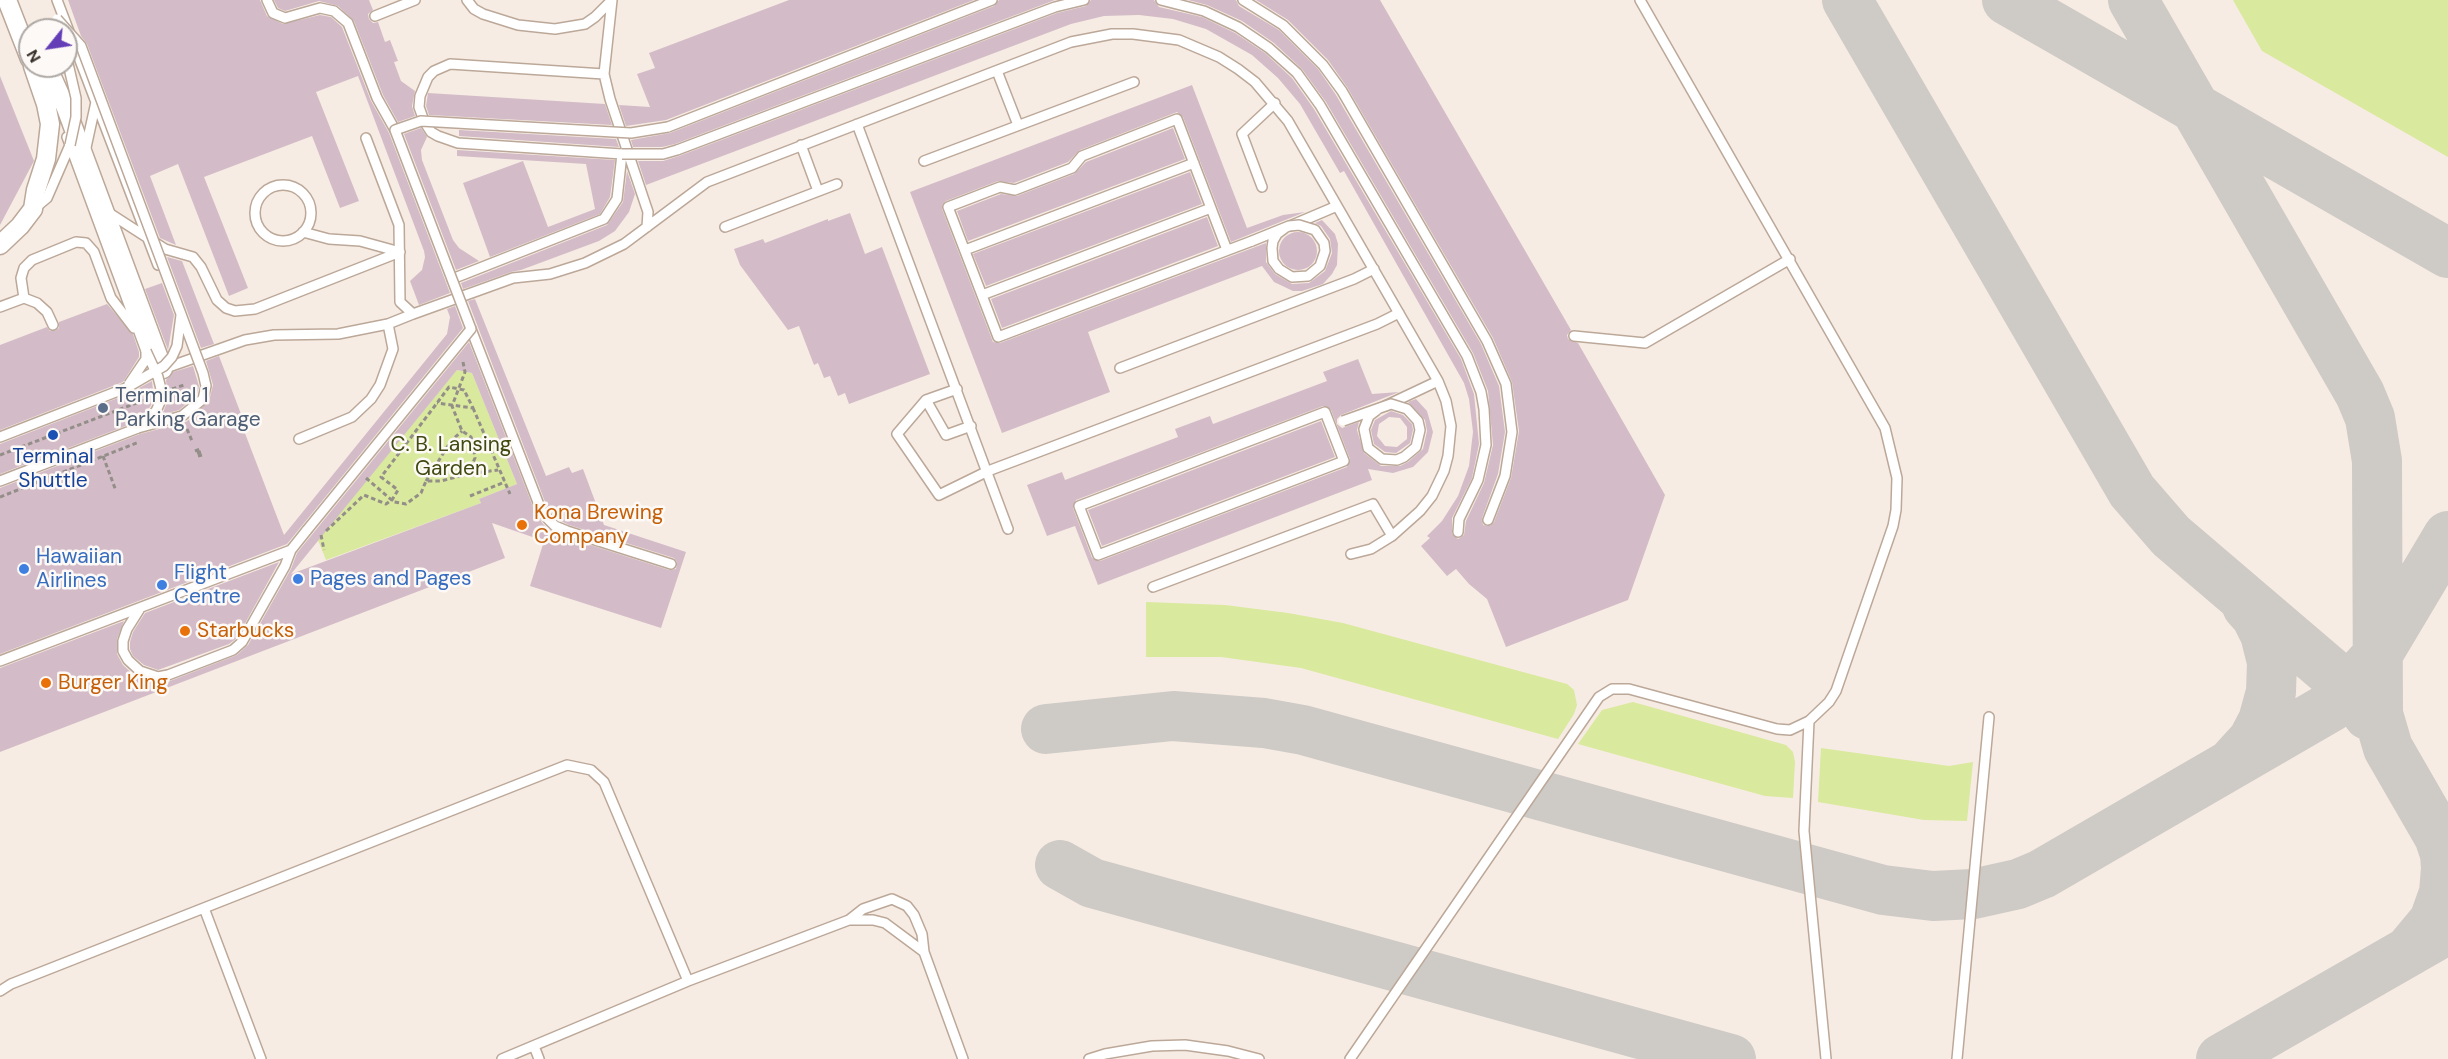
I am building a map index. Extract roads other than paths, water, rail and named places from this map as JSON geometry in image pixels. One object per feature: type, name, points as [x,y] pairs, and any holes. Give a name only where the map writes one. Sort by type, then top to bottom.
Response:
[{"type":"street","points":[[14,2],[19,18]]},
{"type":"street","points":[[0,245],[20,226],[33,209],[36,190],[46,159],[50,124],[37,78]]},
{"type":"street","points":[[52,78],[66,108],[103,209],[159,370]]},
{"type":"lane","points":[[50,0],[57,18]]},
{"type":"lane","points":[[57,0],[193,357]]},
{"type":"lane","points":[[267,0],[273,13],[285,18],[320,8],[334,11],[348,23],[377,98],[395,130],[541,510],[555,526],[670,564]]},
{"type":"lane","points":[[375,16],[415,0]]},
{"type":"lane","points":[[467,0],[474,9],[483,14],[518,25],[555,29],[585,24],[612,0],[604,74],[610,99],[648,212],[647,227]]},
{"type":"lane","points":[[395,130],[421,121],[631,133],[668,127],[992,0]]},
{"type":"lane","points":[[604,74],[460,64],[442,66],[428,77],[423,86],[419,107],[423,121],[431,132],[448,141],[458,143],[622,154],[663,154],[1054,7],[1084,0]]},
{"type":"lane","points":[[1161,0],[1204,11],[1238,27],[1269,48],[1297,73],[1320,105],[1467,356],[1481,392],[1486,445],[1478,480],[1459,519],[1458,532]]},
{"type":"lane","points":[[1243,0],[1283,25],[1323,64],[1348,102],[1490,348],[1506,384],[1512,432],[1505,476],[1488,520]]},
{"type":"lane","points":[[1350,1059],[1599,696],[1612,689],[1629,689],[1777,729],[1790,730],[1809,721],[1829,702],[1836,691],[1893,526],[1896,510],[1896,478],[1885,428],[1640,0]]},
{"type":"lane","points":[[0,437],[126,388],[159,370],[245,340],[274,335],[338,334],[388,324],[513,278],[550,274],[585,263],[624,244],[707,182],[1071,42],[1133,34],[1179,40],[1219,57],[1255,82],[1275,103],[1288,121],[1374,269],[1438,381],[1446,400],[1450,426],[1449,448],[1444,471],[1432,496],[1420,511],[1392,536],[1371,549],[1351,554]]},
{"type":"lane","points":[[0,481],[138,428],[182,416],[203,399],[206,386],[78,43]]},
{"type":"lane","points":[[997,71],[1018,125]]},
{"type":"lane","points":[[46,78],[139,335],[146,351],[159,370],[161,400],[156,411],[138,428]]},
{"type":"lane","points":[[33,209],[46,198],[70,145],[76,117],[71,78]]},
{"type":"lane","points":[[924,161],[1134,82]]},
{"type":"lane","points":[[84,158],[96,102]]},
{"type":"lane","points":[[1262,187],[1242,134],[1275,103]]},
{"type":"lane","points":[[1227,250],[1177,120],[1082,156],[1072,168],[1015,190],[1000,187],[948,207],[998,337],[1252,241],[1289,226],[1299,225],[1315,230],[1324,243],[1325,251],[1320,266],[1308,276],[1292,277],[1275,265],[1272,255],[1273,241],[1277,234],[1285,228],[1337,206]]},
{"type":"lane","points":[[856,124],[1008,529]]},
{"type":"lane","points":[[366,138],[399,225],[400,302],[413,314]]},
{"type":"lane","points":[[801,145],[818,191]]},
{"type":"lane","points":[[452,279],[604,219],[617,199],[622,154]]},
{"type":"lane","points":[[965,250],[1194,163]]},
{"type":"lane","points":[[725,227],[837,184]]},
{"type":"lane","points":[[303,232],[311,217],[308,200],[296,188],[279,186],[264,193],[256,208],[258,225],[270,238],[287,241],[303,232],[329,239],[360,241],[400,252]]},
{"type":"lane","points":[[982,295],[1211,208]]},
{"type":"lane","points":[[103,209],[165,249],[193,257],[201,267],[217,300],[226,308],[245,311],[400,252]]},
{"type":"lane","points":[[24,298],[21,278],[24,268],[32,260],[76,242],[86,243],[94,252],[111,298],[139,335]]},
{"type":"lane","points":[[1574,336],[1645,343],[1790,259]]},
{"type":"lane","points":[[1120,368],[1354,279],[1374,269]]},
{"type":"lane","points":[[0,307],[24,298],[37,303],[47,312],[53,325]]},
{"type":"lane","points":[[957,389],[926,400],[897,434],[939,495],[988,471],[1377,324],[1399,313]]},
{"type":"lane","points":[[159,370],[172,357],[177,346],[181,314]]},
{"type":"lane","points":[[299,440],[352,417],[371,399],[380,385],[393,349],[388,324]]},
{"type":"lane","points":[[141,608],[132,617],[123,651],[132,665],[140,671],[158,677],[168,675],[237,647],[285,566],[291,550],[471,329]]},
{"type":"lane","points":[[126,388],[141,369],[146,359],[146,351]]},
{"type":"lane","points":[[1330,426],[1343,421],[1391,404],[1407,409],[1418,421],[1420,430],[1416,447],[1397,460],[1382,459],[1368,448],[1364,436],[1366,422],[1377,410],[1438,381]]},
{"type":"lane","points":[[926,400],[946,435],[971,426]]},
{"type":"lane","points":[[1325,412],[1330,426],[1344,461],[1098,555],[1079,506],[1325,412]]},
{"type":"lane","points":[[102,452],[154,426]]},
{"type":"lane","points":[[1153,587],[1373,504],[1392,536]]},
{"type":"lane","points":[[0,661],[291,550]]},
{"type":"lane","points":[[1957,1059],[1989,717]]},
{"type":"lane","points":[[1809,721],[1804,831],[1826,1059]]},
{"type":"lane","points":[[0,991],[11,984],[559,767],[574,765],[591,770],[607,788],[688,981]]},
{"type":"lane","points":[[502,1059],[688,981],[849,920],[863,909],[892,899],[900,901],[914,915],[922,934],[924,952],[963,1059]]},
{"type":"lane","points":[[204,908],[261,1059]]},
{"type":"lane","points":[[849,920],[873,920],[885,923],[924,952]]},
{"type":"lane","points":[[1089,1059],[1135,1048],[1185,1045],[1218,1049],[1259,1059]]},
{"type":"lane","points":[[534,1046],[539,1059]]},
{"type":"place","name":"Terminal 1 Parking Garage","points":[[103,408]]},
{"type":"place","name":"Terminal Shuttle","points":[[53,435]]},
{"type":"place","name":"Kona Brewing Company","points":[[522,525]]},
{"type":"place","name":"Hawaiian Airlines","points":[[24,569]]},
{"type":"place","name":"Pages and Pages","points":[[298,579]]},
{"type":"place","name":"Flight Centre","points":[[162,585]]},
{"type":"place","name":"Starbucks","points":[[185,631]]},
{"type":"place","name":"Burger King","points":[[46,683]]},
{"type":"park label","name":"C. B. Lansing Garden","points":[[451,457]]}]
